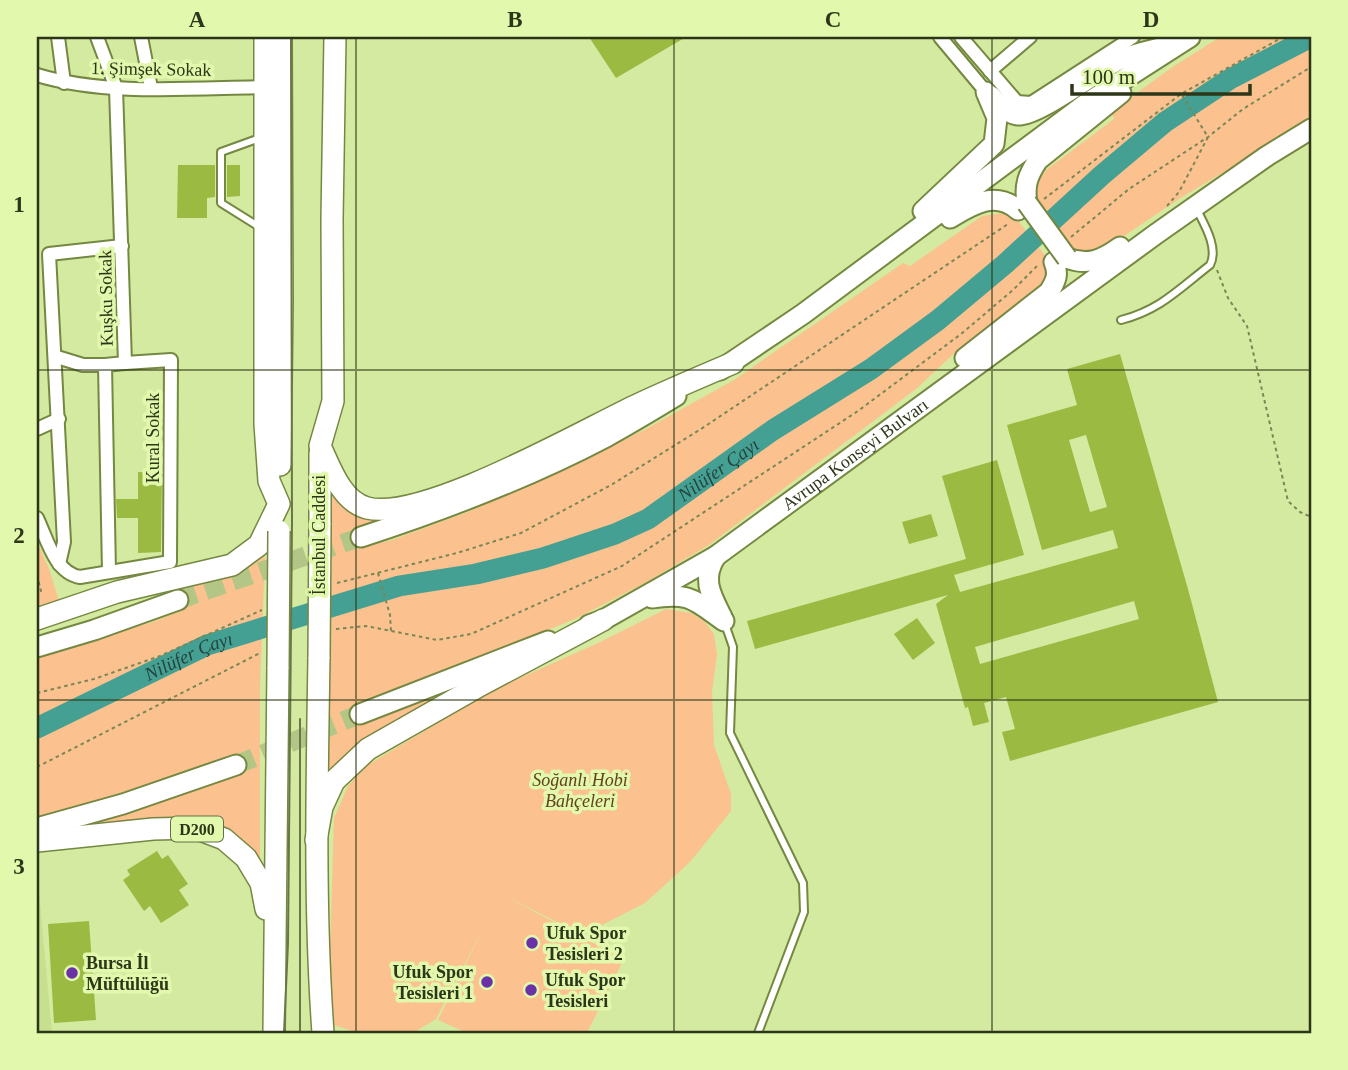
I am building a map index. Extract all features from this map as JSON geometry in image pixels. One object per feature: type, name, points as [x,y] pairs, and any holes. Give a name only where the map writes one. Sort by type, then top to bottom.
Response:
[{"type":"highway","points":[[37,619],[117,592],[232,565],[259,545],[279,504],[269,481],[266,450],[265,37]]},
{"type":"highway","points":[[274,1033],[273,658],[279,531],[282,301],[281,37]]},
{"type":"highway","name":"İstanbul Caddesi","points":[[322,37],[316,840],[318,963],[323,1033]]},
{"type":"highway","points":[[335,37],[333,401],[320,446],[338,484],[349,498],[366,508],[389,508],[422,502],[464,488],[733,363]]},
{"type":"highway","points":[[316,840],[322,807],[334,781],[368,750],[477,687],[603,620]]},
{"type":"highway","name":"D200","points":[[37,841],[181,828],[195,828],[224,839],[246,858],[261,883],[273,956]]},
{"type":"main road","points":[[986,92],[1004,109],[1016,115],[1022,109],[1047,106],[1119,60],[1184,39]]},
{"type":"main road","points":[[828,474],[877,427],[1049,292],[1056,281],[1054,260],[1022,206],[1029,174],[1038,160],[1184,39]]},
{"type":"main road","points":[[361,537],[460,503],[535,471],[605,437],[733,363],[1087,103],[1184,39]]},
{"type":"main road","points":[[986,92],[998,118],[994,144]]},
{"type":"main road","points":[[859,272],[994,144],[1022,109]]},
{"type":"main road","name":"Avrupa Konseyi Bulvarı","points":[[360,714],[603,620],[716,556],[1195,206],[1311,129]]},
{"type":"main road","points":[[1054,260],[1094,262],[1188,200],[1267,156]]},
{"type":"main road","points":[[859,272],[977,202],[996,199],[1022,206]]},
{"type":"main road","points":[[716,556],[709,566],[707,581],[724,621]]},
{"type":"main road","points":[[640,599],[675,594],[695,600],[724,621]]},
{"type":"main road","points":[[37,647],[178,600]]},
{"type":"main road","points":[[37,828],[123,804],[236,765]]},
{"type":"street","points":[[58,37],[64,83]]},
{"type":"street","name":"Kuşku Sokak","points":[[97,37],[116,88],[125,363],[105,365],[108,572]]},
{"type":"street","points":[[141,37],[151,88]]},
{"type":"street","points":[[940,37],[986,92]]},
{"type":"street","points":[[961,37],[1022,109],[1133,37]]},
{"type":"street","points":[[990,71],[1030,37]]},
{"type":"street","name":"1. Şimşek Sokak","points":[[37,75],[64,83],[116,88],[265,87]]},
{"type":"street","points":[[59,565],[64,542],[57,357],[43,255],[122,246]]},
{"type":"street","points":[[57,357],[83,365],[105,365]]},
{"type":"street","name":"Kural Sokak","points":[[108,572],[170,562],[171,360],[125,363]]},
{"type":"street","points":[[37,429],[59,419]]},
{"type":"street","points":[[37,518],[59,565],[70,575],[108,572]]},
{"type":"lane","points":[[265,136],[221,152],[221,204],[265,230]]},
{"type":"lane","points":[[1121,320],[1159,306],[1210,265],[1213,250],[1195,206]]},
{"type":"lane","points":[[724,621],[733,647],[730,733],[803,883],[804,912],[758,1033]]},
{"type":"path","points":[[1072,236],[1129,189],[1208,137],[1243,109],[1311,67]]},
{"type":"path","points":[[1181,94],[1208,137]]},
{"type":"path","points":[[1153,223],[1179,192],[1208,137]]},
{"type":"path","points":[[1213,258],[1228,298],[1247,326],[1288,501],[1300,512],[1311,517]]},
{"type":"path","points":[[337,628],[366,626],[437,640],[471,634],[622,566],[858,411],[1054,260]]},
{"type":"path","points":[[377,572],[390,615],[391,631]]},
{"type":"path","points":[[37,575],[41,591],[37,592]]},
{"type":"path","points":[[37,767],[273,658]]},
{"type":"shaded area","points":[[37,870],[52,1033],[37,1033]]},
{"type":"green space","points":[[1220,37],[1311,37],[1311,120],[1182,197],[1096,255],[1077,256],[1036,203],[1034,188],[1046,170],[1114,119],[1111,112],[1171,68]]},
{"type":"green space","points":[[1003,213],[1016,218],[1047,258],[1051,281],[1026,302],[962,346],[916,389],[709,545],[643,584],[577,618],[445,673],[354,707],[465,682],[329,774],[330,493],[340,502],[378,517],[374,523],[357,528],[361,547],[392,540],[465,513],[570,467],[734,380],[903,263],[910,266],[982,216]]},
{"type":"green space","points":[[37,541],[59,601],[37,609]]},
{"type":"green space","points":[[265,556],[260,687],[260,859],[246,845],[220,828],[59,832],[238,771],[230,755],[118,795],[37,819],[37,655],[150,623],[183,610],[175,586],[237,571]]},
{"type":"green space","name":"Soğanlı Hobi Bahçeleri","points":[[666,609],[691,613],[704,621],[714,634],[717,654],[712,692],[714,745],[731,794],[731,811],[690,862],[645,903],[596,928],[589,938],[501,894],[624,959],[587,1033],[467,1033],[438,1020],[485,925],[436,1019],[413,1033],[358,1033],[328,1023],[334,818],[348,786],[366,766],[491,691]]},
{"type":"building","points":[[589,37],[686,37],[616,78]]},
{"type":"building","points":[[178,165],[215,165],[215,197],[207,198],[207,218],[177,218]]},
{"type":"building","points":[[227,165],[240,165],[240,196],[227,197]]},
{"type":"building","points":[[1120,354],[1218,702],[1010,761],[1002,732],[1015,729],[1006,697],[984,703],[989,722],[973,726],[968,707],[965,708],[936,604],[948,595],[755,649],[747,621],[966,559],[942,476],[997,460],[1024,555],[954,575],[960,592],[1118,548],[1113,530],[1042,550],[1007,425],[1077,405],[1067,369]],"holes":[[[1086,435],[1107,507],[1090,512],[1069,440]],[[1134,601],[1139,619],[980,664],[975,647]]]},
{"type":"building","points":[[138,472],[162,473],[161,552],[138,553],[138,518],[117,518],[116,499],[138,499]]},
{"type":"building","points":[[931,514],[938,536],[909,544],[902,522]]},
{"type":"building","points":[[917,618],[935,643],[913,660],[894,634]]},
{"type":"building","points":[[157,851],[162,859],[168,855],[188,884],[179,890],[189,905],[161,923],[150,906],[144,911],[123,880],[130,875],[127,870]]},
{"type":"building","name":"Bursa İl Müftülüğü","points":[[89,921],[96,1020],[54,1023],[48,924]]},
{"type":"waterway","name":"Nilüfer Çayı","points":[[37,728],[207,645],[399,586],[476,574],[543,558],[615,534],[648,519],[773,430],[871,369],[938,320],[1165,122],[1230,79],[1311,37]]},
{"type":"tunnel","points":[[178,600],[361,537]]},
{"type":"tunnel","points":[[236,765],[360,714]]},
{"type":"tram line","points":[[284,1033],[288,943],[292,523],[291,37]]},
{"type":"tram line","points":[[300,719],[300,1033]]},
{"type":"place","name":"Ufuk Spor Tesisleri 2","points":[[532,943]]},
{"type":"place","name":"Bursa İl Müftülüğü","points":[[72,973]]},
{"type":"place","name":"Ufuk Spor Tesisleri 1","points":[[487,982]]},
{"type":"place","name":"Ufuk Spor Tesisleri","points":[[531,990]]}]
